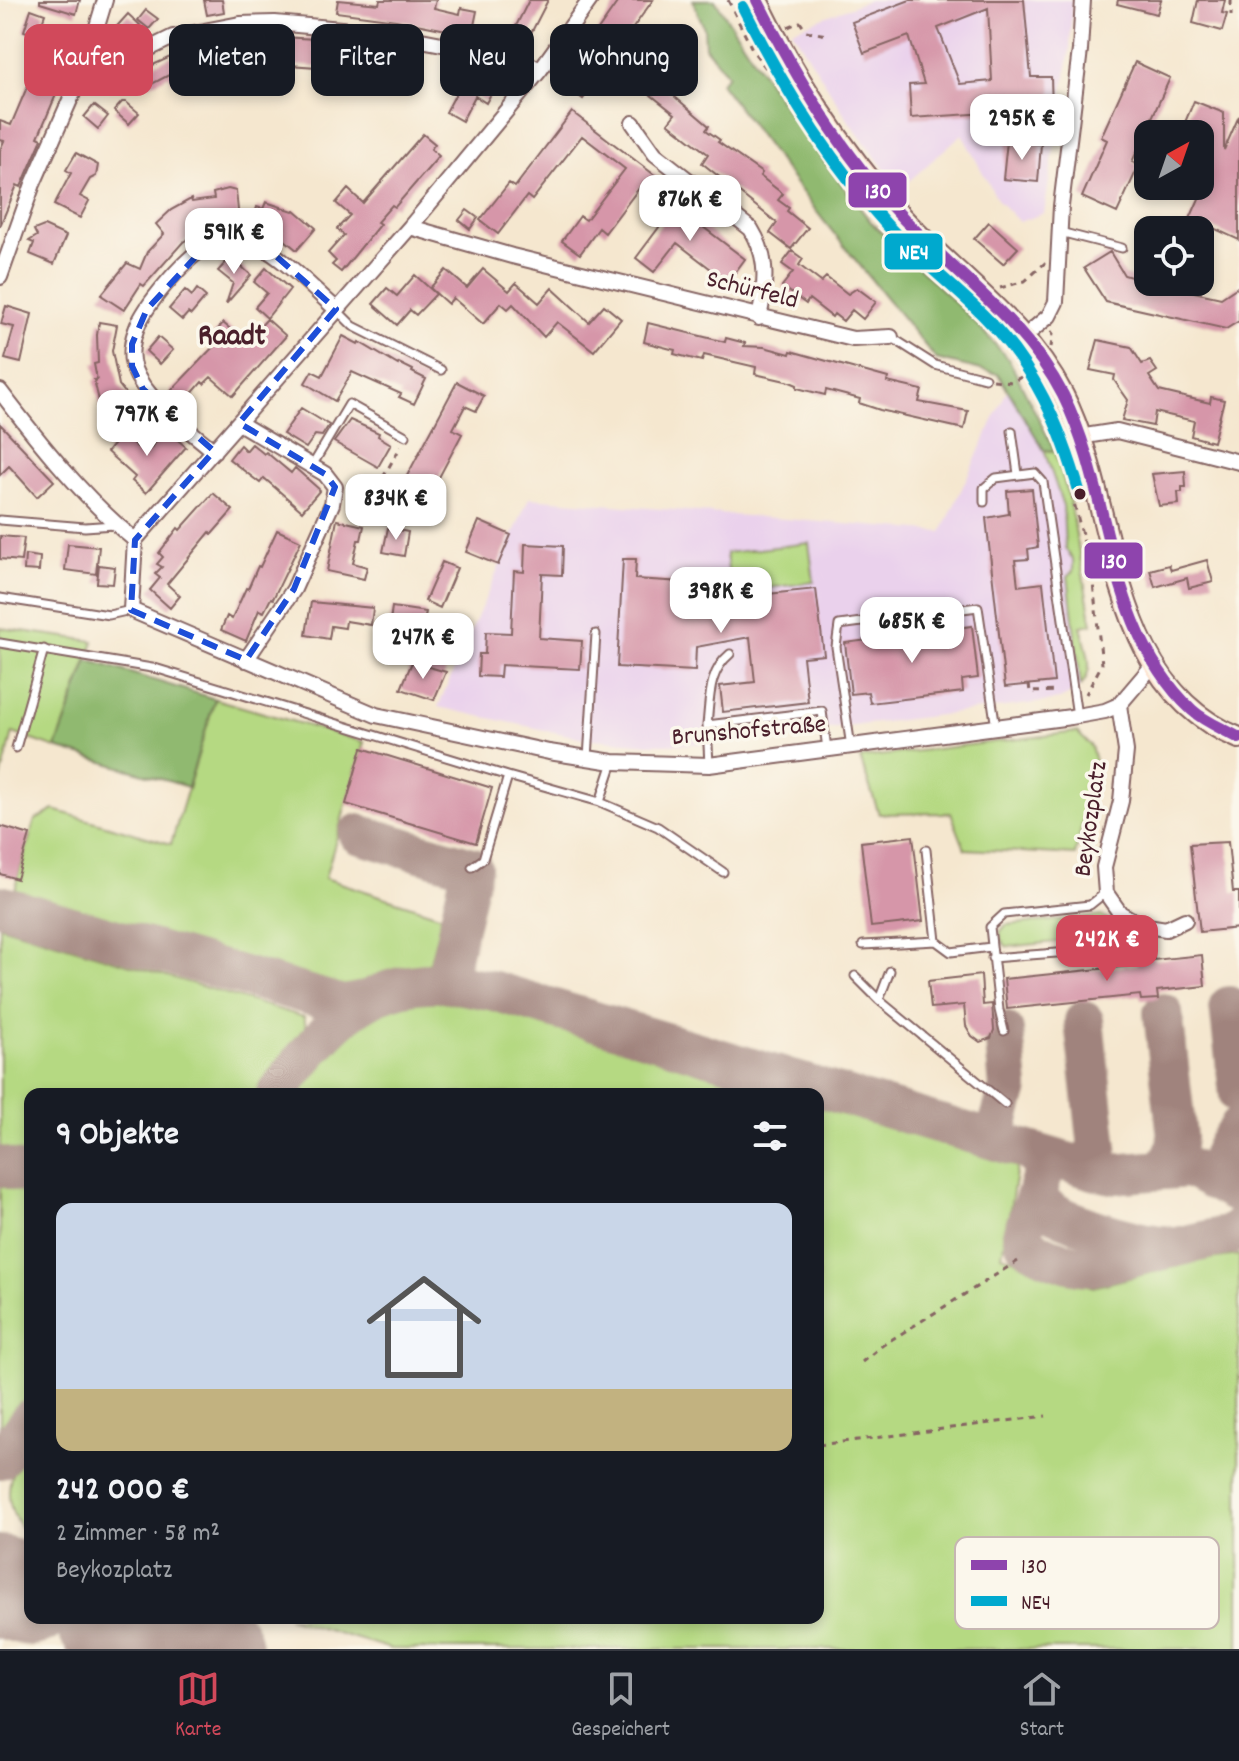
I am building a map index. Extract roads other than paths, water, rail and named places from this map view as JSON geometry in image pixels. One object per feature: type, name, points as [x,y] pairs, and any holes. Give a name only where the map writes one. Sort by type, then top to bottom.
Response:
[{"type":"main road","points":[[757,0],[829,127],[897,212],[996,306],[1024,337],[1061,393],[1079,437],[1133,624],[1153,665],[1181,701],[1208,722],[1239,738]]},
{"type":"street","points":[[98,24],[105,0]]},
{"type":"street","points":[[131,610],[135,540],[410,227],[540,70],[590,0]]},
{"type":"street","points":[[1024,337],[1043,321],[1056,302],[1058,250],[1083,0]]},
{"type":"street","points":[[153,47],[173,37],[240,24],[275,23],[385,33],[519,59],[540,70]]},
{"type":"street","points":[[0,277],[33,184],[72,96]]},
{"type":"street","points":[[633,123],[655,154],[751,229],[761,245],[765,263],[765,290],[759,318]]},
{"type":"street","name":"Schürfeld","points":[[410,227],[759,318],[853,339],[891,337]]},
{"type":"street","points":[[214,451],[143,389],[132,366],[132,344],[137,325],[187,261],[204,248],[229,240],[250,242],[268,249],[336,309]]},
{"type":"street","points":[[0,391],[31,431],[116,525],[135,540]]},
{"type":"street","points":[[239,423],[325,474],[335,487],[332,504],[294,589],[246,660]]},
{"type":"street","points":[[1079,437],[1117,431],[1239,462]]},
{"type":"street","name":"Brunshofstraße","points":[[131,610],[376,715],[549,752],[613,762],[709,765],[996,728],[1105,711],[1119,705]]},
{"type":"street","points":[[1119,705],[1153,665]]},
{"type":"street","name":"Beykozplatz","points":[[1119,705],[1126,751],[1121,801],[1104,867],[1106,893],[1120,913],[1141,925]]},
{"type":"street","points":[[1141,925],[1166,929],[1185,920]]},
{"type":"lane","points":[[1060,232],[1122,248]]},
{"type":"lane","points":[[336,309],[353,326],[441,370]]},
{"type":"lane","name":"Schürfeld","points":[[891,337],[935,365],[985,378]]},
{"type":"lane","points":[[312,466],[349,404],[406,436]]},
{"type":"lane","points":[[1012,431],[1018,474]]},
{"type":"lane","points":[[984,502],[984,488],[996,478],[1035,473],[1043,482],[1077,716]]},
{"type":"lane","points":[[0,520],[85,527],[116,525]]},
{"type":"lane","name":"Brunshofstraße","points":[[0,598],[109,615],[131,610]]},
{"type":"lane","points":[[852,747],[836,647],[839,625],[978,607],[996,728]]},
{"type":"lane","points":[[588,758],[596,634]]},
{"type":"lane","points":[[0,643],[158,669],[600,802],[658,827],[723,872]]},
{"type":"lane","points":[[16,748],[44,649]]},
{"type":"lane","points":[[709,765],[707,725],[713,677],[720,662],[730,654]]},
{"type":"lane","points":[[707,725],[822,711],[827,750]]},
{"type":"lane","points":[[600,802],[613,762]]},
{"type":"lane","points":[[472,867],[483,859],[508,776]]},
{"type":"lane","points":[[926,850],[936,941]]},
{"type":"lane","points":[[1004,1031],[990,927],[1004,914],[1090,905],[1106,893]]},
{"type":"lane","points":[[992,958],[1110,949],[1141,925]]},
{"type":"lane","points":[[863,945],[936,941],[951,952],[991,947]]},
{"type":"lane","points":[[879,1000],[890,971]]},
{"type":"lane","points":[[855,976],[879,1000],[1005,1104]]},
{"type":"district","name":"Raadt","points":[[232,338]]}]
